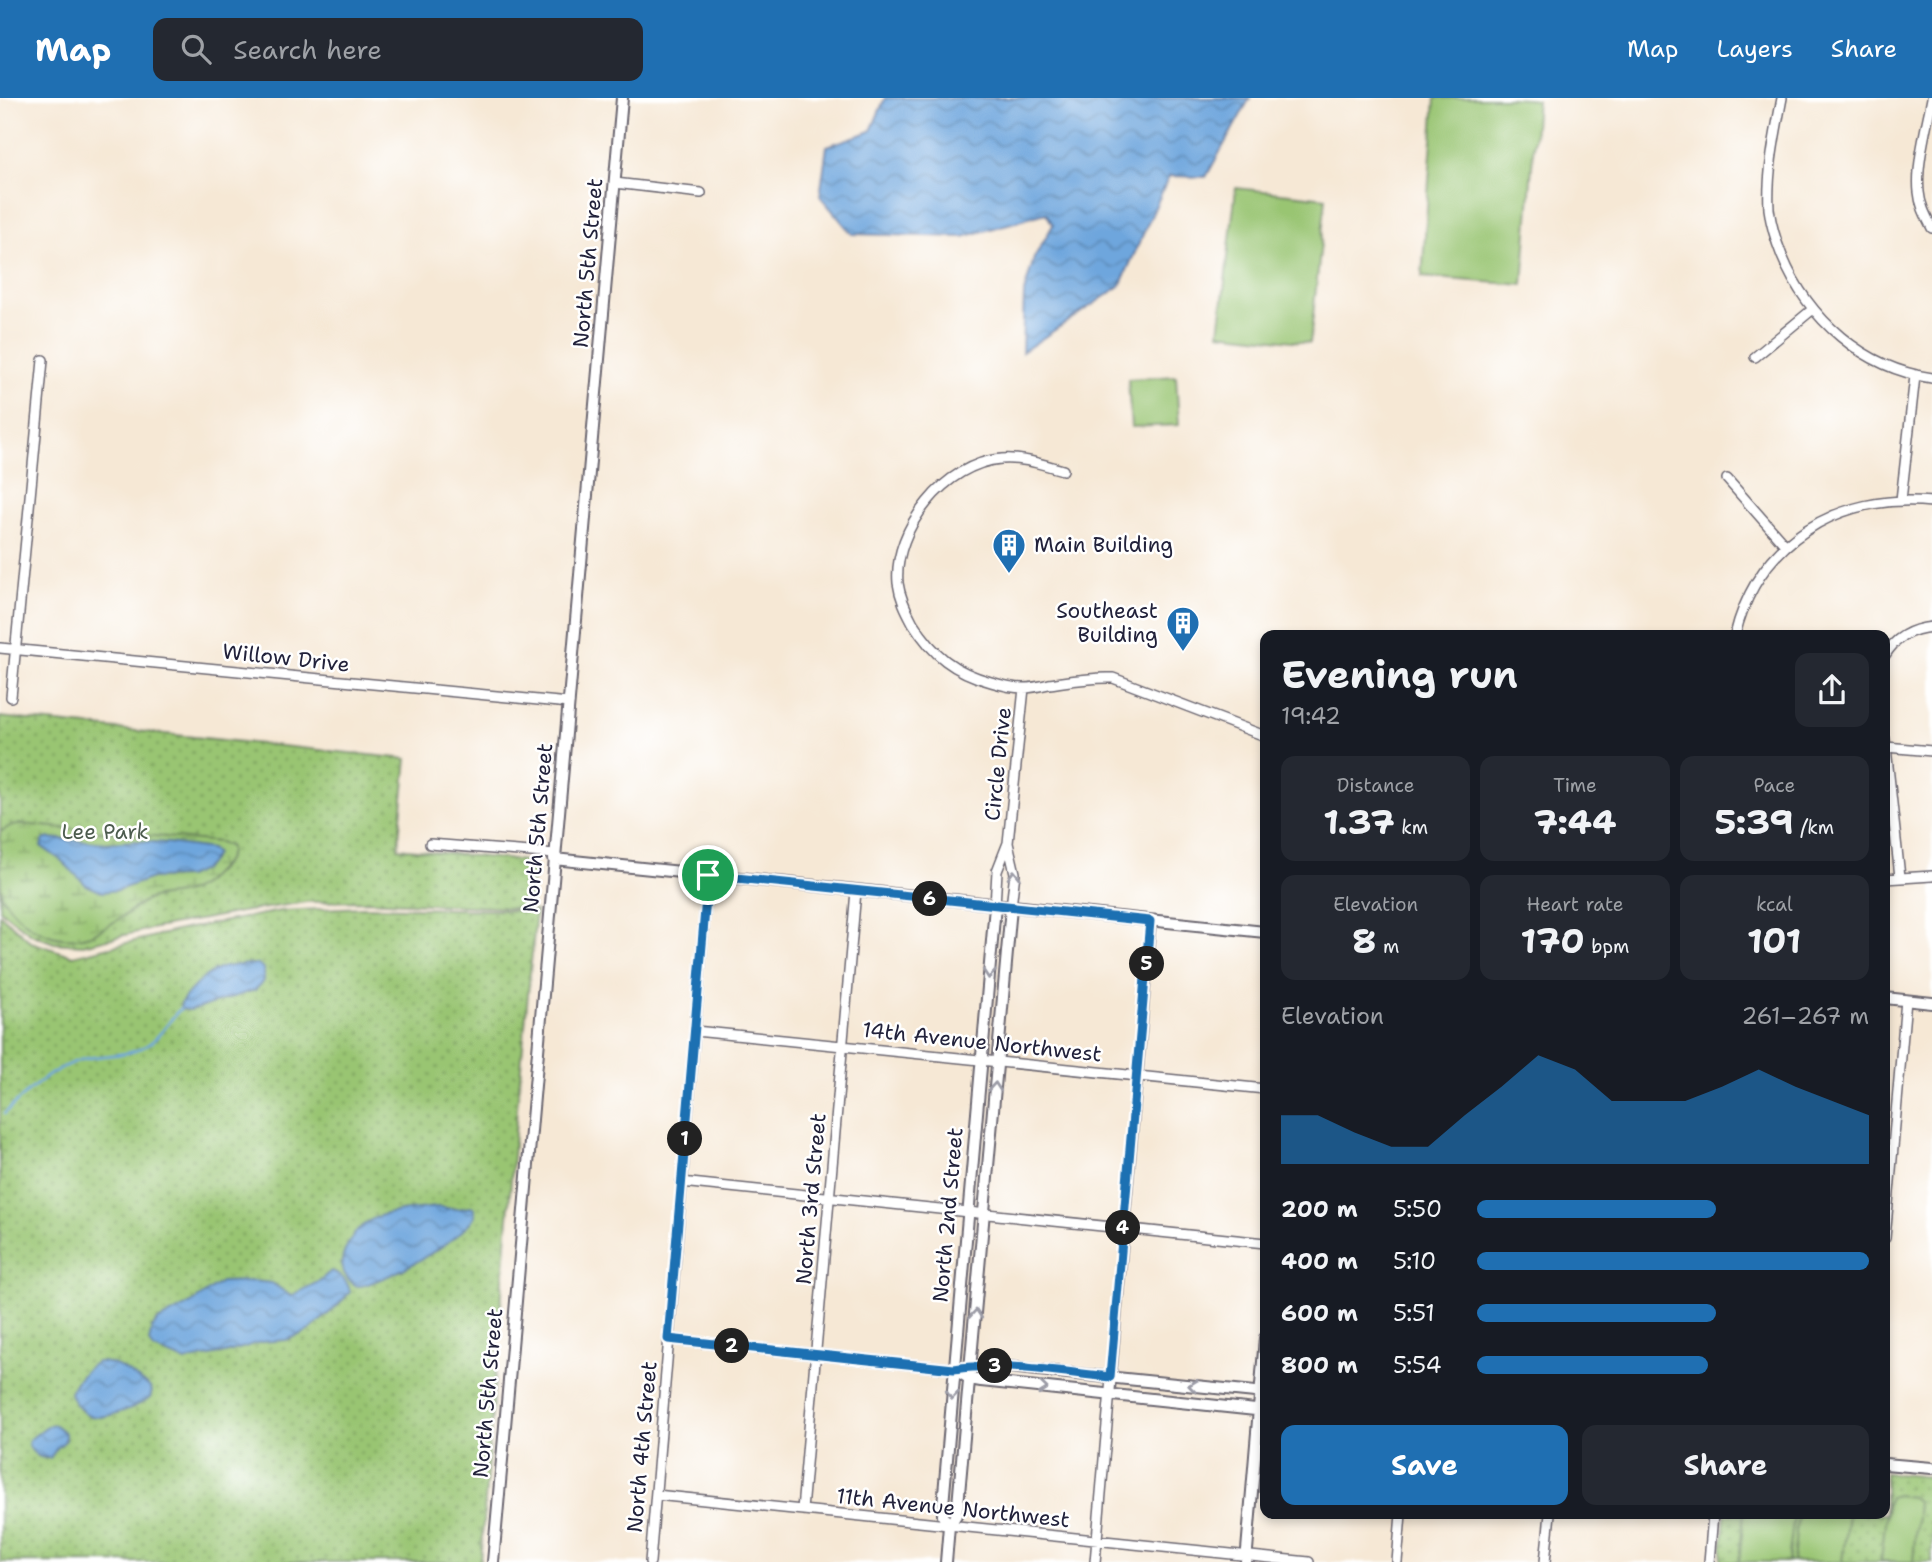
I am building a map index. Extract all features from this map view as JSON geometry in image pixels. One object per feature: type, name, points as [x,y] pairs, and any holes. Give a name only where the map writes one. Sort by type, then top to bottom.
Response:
[{"type":"street","name":"North 5th Street","points":[[493,1562],[622,98]]},
{"type":"street","points":[[1782,98],[1769,186],[1771,223],[1787,269],[1813,309],[1831,329],[1855,348],[1882,364],[1915,376],[1932,378]]},
{"type":"street","points":[[1932,98],[1919,191],[1923,211],[1932,228]]},
{"type":"street","points":[[615,183],[701,193]]},
{"type":"street","points":[[1755,357],[1813,309]]},
{"type":"street","points":[[12,697],[43,360]]},
{"type":"street","points":[[1901,500],[1915,376]]},
{"type":"street","name":"Circle Drive","points":[[1063,470],[1003,458],[988,460],[959,473],[930,497],[920,510],[898,564],[898,580],[905,608],[925,642],[942,659],[967,674],[992,683],[1024,688],[1112,677],[1260,734]]},
{"type":"street","points":[[1727,479],[1786,546]]},
{"type":"street","points":[[1737,630],[1757,583],[1786,546],[1800,534],[1825,518],[1866,505],[1901,500],[1932,502]]},
{"type":"street","points":[[1890,649],[1908,632],[1932,627]]},
{"type":"street","name":"Willow Drive","points":[[0,648],[569,703]]},
{"type":"street","name":"Circle Drive","points":[[995,906],[997,871],[1008,844],[1024,688]]},
{"type":"street","points":[[1890,747],[1932,751]]},
{"type":"street","points":[[1890,790],[1900,877]]},
{"type":"street","points":[[430,844],[995,906],[1260,932]]},
{"type":"street","name":"Circle Drive","points":[[1008,844],[1015,873],[1011,907]]},
{"type":"street","name":"North 4th Street","points":[[650,1562],[708,875]]},
{"type":"street","points":[[1890,878],[1932,876]]},
{"type":"street","name":"North 3rd Street","points":[[802,1510],[856,891]]},
{"type":"street","name":"North 2nd Street","points":[[949,1526],[943,1516],[943,1505],[995,906]]},
{"type":"street","name":"North 2nd Street","points":[[946,1562],[949,1526],[956,1515],[958,1505],[971,1379],[1011,907]]},
{"type":"street","points":[[1095,1562],[1150,921]]},
{"type":"street","points":[[1890,998],[1932,1003]]},
{"type":"street","points":[[1890,1143],[1906,1000]]},
{"type":"street","name":"14th Avenue Northwest","points":[[695,1031],[1260,1088]]},
{"type":"street","points":[[681,1182],[1260,1242]]},
{"type":"street","points":[[668,1339],[954,1369],[999,1366],[1260,1393]]},
{"type":"street","points":[[954,1369],[971,1379],[1260,1410]]},
{"type":"street","points":[[1246,1559],[1260,1429]]},
{"type":"street","points":[[1890,1464],[1932,1468]]},
{"type":"street","name":"11th Avenue Northwest","points":[[656,1494],[1097,1540],[1246,1559],[1310,1562]]},
{"type":"street","points":[[1397,1562],[1401,1519]]},
{"type":"street","points":[[1545,1562],[1549,1519]]},
{"type":"street","points":[[1709,1562],[1713,1519]]},
{"type":"green space","points":[[1435,98],[1537,100],[1523,285],[1422,277]]},
{"type":"green space","points":[[1236,188],[1326,198],[1310,343],[1219,333]]},
{"type":"green space","points":[[1176,376],[1179,425],[1131,427],[1128,379]]},
{"type":"green space","name":"Lee Park","points":[[0,717],[407,759],[398,848],[534,862],[530,909],[367,901],[306,902],[150,929],[83,945],[54,943],[31,934],[0,910]]},
{"type":"green space","points":[[20,824],[220,842],[230,847],[230,854],[204,884],[193,890],[150,899],[97,932],[68,939],[46,934],[26,923],[15,914],[2,896],[0,832]]},
{"type":"green space","points":[[364,907],[536,911],[480,1562],[0,1562],[0,914],[31,942],[73,956],[184,929],[280,911]]},
{"type":"green space","points":[[1890,1473],[1932,1477],[1932,1562],[1721,1562],[1725,1519],[1890,1519]]},
{"type":"green space","points":[[1890,1497],[1912,1497],[1918,1502],[1913,1562],[1881,1561],[1885,1519],[1890,1519]]},
{"type":"green space","points":[[1743,1519],[1793,1519],[1788,1562],[1739,1562]]},
{"type":"green space","points":[[1797,1519],[1847,1519],[1842,1562],[1793,1562]]},
{"type":"water","points":[[885,98],[1250,98],[1206,177],[1169,176],[1120,286],[1022,352],[1024,293],[1034,258],[1053,225],[1046,213],[963,237],[852,234],[820,196],[827,146],[871,131]]},
{"type":"water","points":[[49,838],[108,843],[169,843],[211,849],[216,854],[203,870],[187,877],[152,878],[118,890],[102,892],[86,885],[62,861],[41,846],[43,840]]},
{"type":"water","points":[[258,964],[264,969],[264,981],[255,990],[199,1008],[180,1009],[182,1001],[191,990],[214,971],[229,966]]},
{"type":"water","points":[[471,1207],[474,1208],[475,1215],[446,1244],[389,1276],[362,1286],[354,1285],[349,1280],[342,1268],[343,1257],[348,1244],[365,1224],[398,1211]]},
{"type":"water","points":[[331,1271],[344,1279],[350,1292],[310,1330],[302,1334],[286,1340],[261,1342],[185,1361],[154,1349],[149,1342],[152,1328],[158,1321],[193,1302],[221,1282],[272,1283],[291,1296],[318,1282]]},
{"type":"water","points":[[97,1362],[118,1366],[147,1384],[152,1391],[150,1398],[132,1408],[110,1415],[97,1417],[84,1412],[70,1393],[81,1375]]},
{"type":"water","points":[[55,1425],[65,1433],[65,1441],[50,1458],[34,1453],[28,1444],[29,1440],[47,1426]]},
{"type":"waterway","points":[[4,1114],[41,1081],[61,1068],[84,1059],[124,1053],[147,1045],[161,1033],[180,1009]]},
{"type":"place","name":"Main Building","points":[[1009,575]]},
{"type":"place","name":"Southeast Building","points":[[1183,653]]},
{"type":"route","points":[[708,875],[1150,921],[1110,1377],[999,1366],[954,1369],[668,1339],[708,875]]}]
